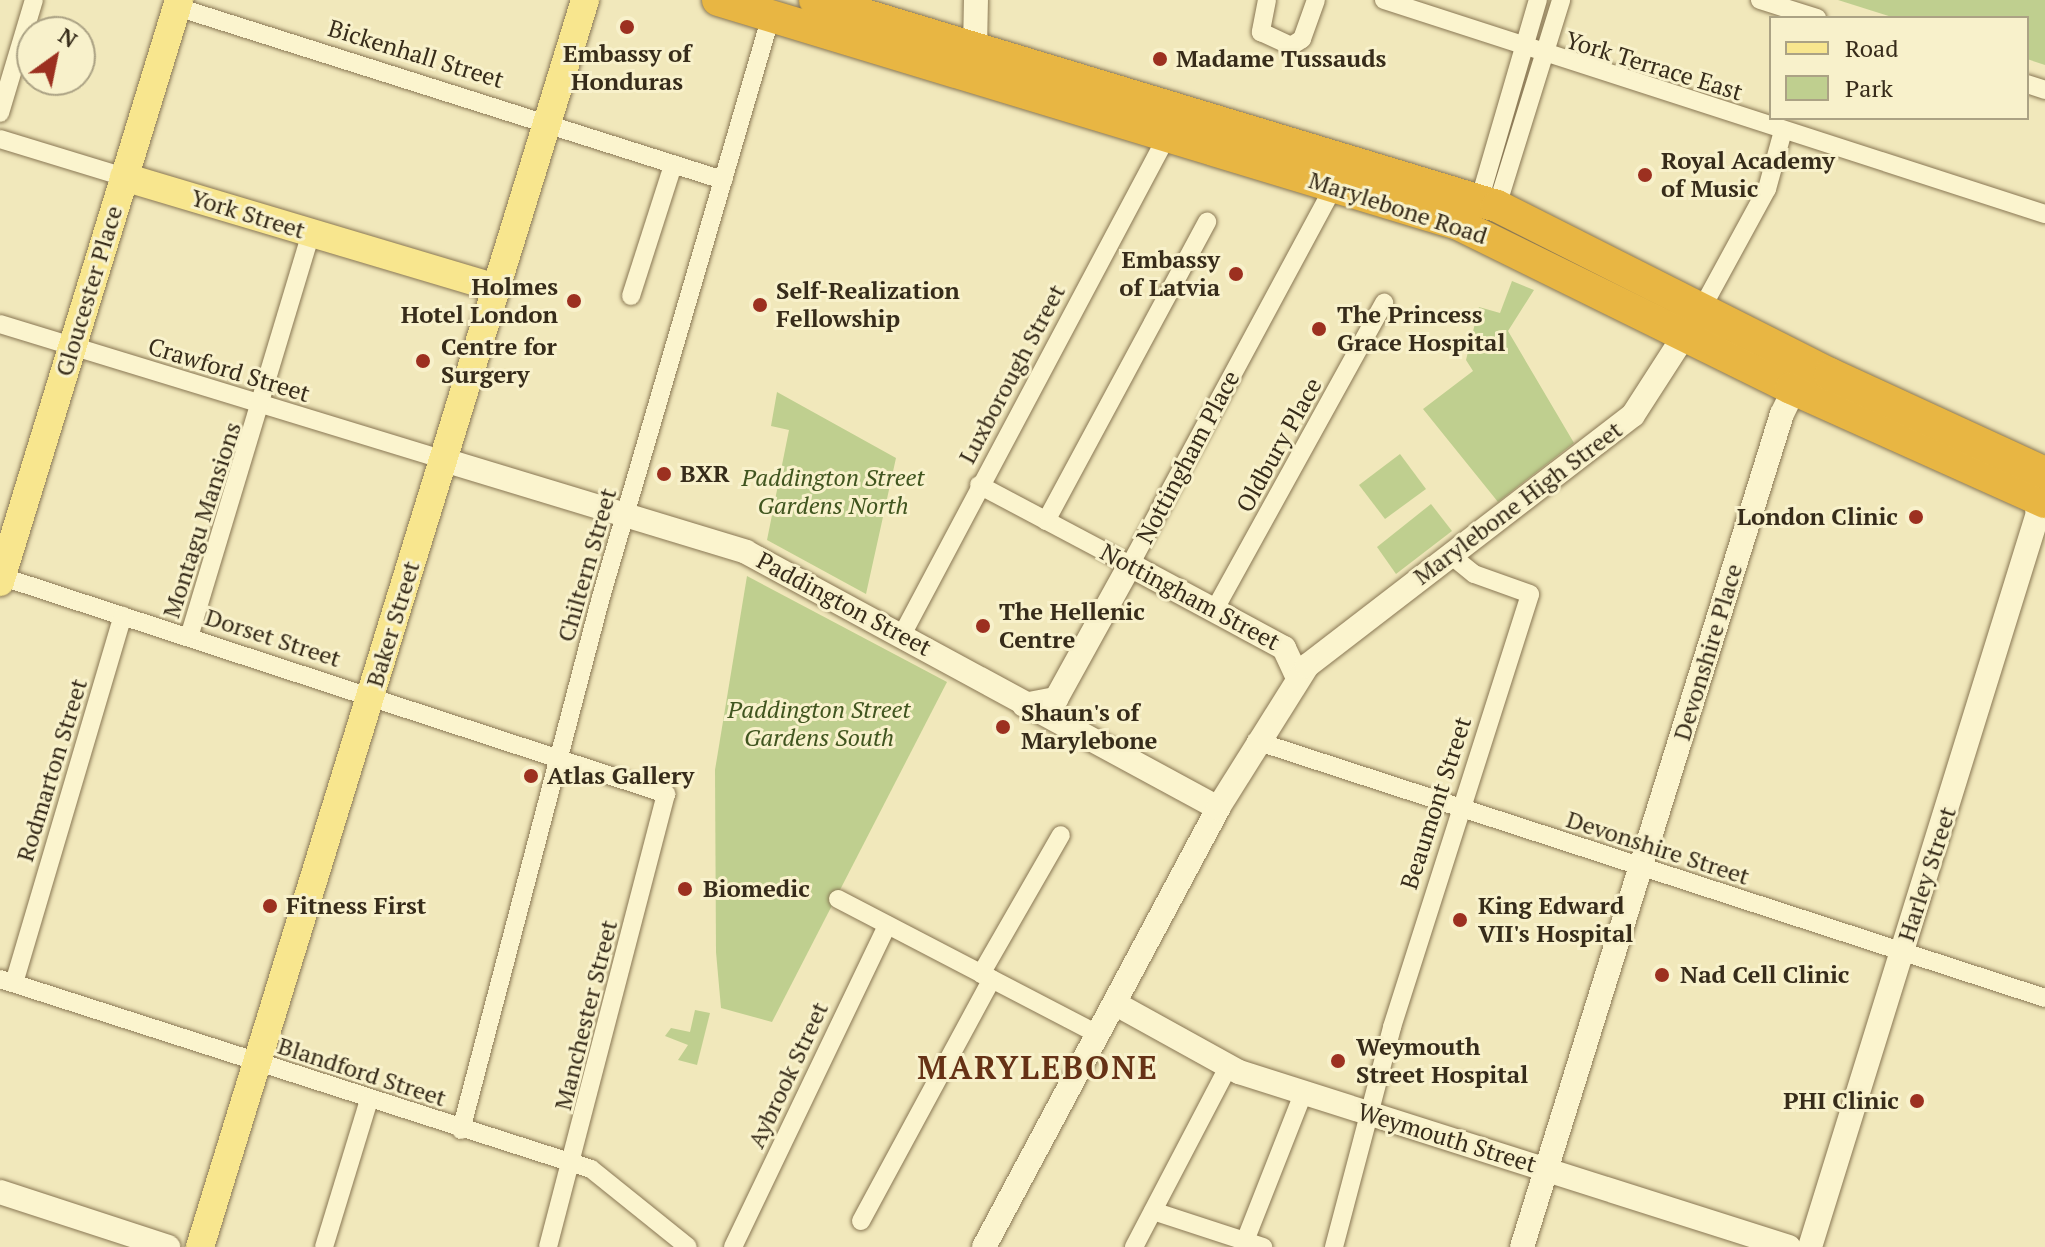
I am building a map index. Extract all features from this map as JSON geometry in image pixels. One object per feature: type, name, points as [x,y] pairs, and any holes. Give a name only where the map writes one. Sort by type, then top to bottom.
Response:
[{"type":"highway","name":"Marylebone Road","points":[[718,0],[1458,224],[1547,263],[1684,336],[1791,388],[2042,492]]},
{"type":"highway","name":"Marylebone Road","points":[[815,0],[1487,203],[1830,374],[2005,455],[2042,492]]},
{"type":"main road","name":"Baker Street","points":[[200,1247],[585,0]]},
{"type":"main road","name":"Gloucester Place","points":[[1,578],[178,4]]},
{"type":"main road","name":"York Street","points":[[124,177],[497,288]]},
{"type":"street","points":[[0,113],[34,0]]},
{"type":"street","points":[[975,50],[976,0]]},
{"type":"street","points":[[1267,0],[1261,32],[1291,46],[1302,39],[1316,0]]},
{"type":"street","name":"York Terrace East","points":[[1384,0],[1526,46],[1544,56],[2045,214]]},
{"type":"street","points":[[1538,0],[1487,203],[1490,230],[1547,263]]},
{"type":"street","points":[[1487,203],[1544,56],[1561,0]]},
{"type":"street","points":[[1760,0],[1811,16]]},
{"type":"street","name":"Bickenhall Street","points":[[178,4],[723,180]]},
{"type":"street","name":"Chiltern Street","points":[[461,1130],[626,515],[771,16]]},
{"type":"street","points":[[1702,308],[1767,189],[1783,131]]},
{"type":"street","name":"Luxborough Street","points":[[902,635],[1166,138]]},
{"type":"street","name":"York Street","points":[[0,139],[124,177]]},
{"type":"street","points":[[631,296],[673,165]]},
{"type":"street","name":"Nottingham Place","points":[[1056,699],[1334,186]]},
{"type":"street","points":[[1046,521],[1207,222]]},
{"type":"street","name":"Montagu Mansions","points":[[189,637],[263,406],[311,232]]},
{"type":"street","points":[[1666,290],[1685,313],[1684,336]]},
{"type":"street","name":"Oldbury Place","points":[[1215,609],[1384,303]]},
{"type":"street","name":"Crawford Street","points":[[0,324],[444,460]]},
{"type":"street","name":"Marylebone High Street","points":[[984,1247],[1221,802],[1256,741],[1298,678],[1328,647],[1452,556],[1633,415],[1684,336]]},
{"type":"street","points":[[1791,388],[1804,374],[1830,374]]},
{"type":"street","name":"Devonshire Place","points":[[1522,1247],[1791,388]]},
{"type":"street","name":"Paddington Street","points":[[444,460],[746,552],[902,635],[1067,729],[1221,802]]},
{"type":"street","name":"Nottingham Street","points":[[979,485],[1292,653],[1298,678]]},
{"type":"street","name":"Harley Street","points":[[1810,1247],[2042,492]]},
{"type":"street","name":"Beaumont Street","points":[[1334,1247],[1458,807],[1530,594],[1474,574],[1452,556]]},
{"type":"street","name":"Dorset Street","points":[[1,578],[371,695],[666,794]]},
{"type":"street","name":"Rodmarton Street","points":[[7,981],[123,616]]},
{"type":"street","name":"Marylebone High Street","points":[[1292,653],[1328,647]]},
{"type":"street","points":[[1024,705],[1056,699],[1067,729]]},
{"type":"street","name":"Devonshire Street","points":[[1256,741],[1641,869],[2045,998]]},
{"type":"street","name":"Manchester Street","points":[[548,1247],[573,1165],[666,794]]},
{"type":"street","points":[[861,1221],[1061,835]]},
{"type":"street","points":[[838,899],[1099,1035]]},
{"type":"street","name":"Aybrook Street","points":[[733,1247],[887,925]]},
{"type":"street","name":"Blandford Street","points":[[7,981],[573,1165],[606,1180],[688,1247]]},
{"type":"street","name":"Weymouth Street","points":[[1116,1004],[1228,1067],[1303,1094],[1789,1247]]},
{"type":"street","points":[[1134,1247],[1228,1067]]},
{"type":"street","points":[[1153,1211],[1254,1244],[1303,1094]]},
{"type":"street","points":[[324,1247],[369,1100]]},
{"type":"street","points":[[0,1192],[168,1247]]},
{"type":"green space","points":[[1838,0],[2045,0],[2045,65],[2029,60],[2029,16],[1889,16]]},
{"type":"green space","points":[[1512,281],[1534,290],[1508,331],[1574,443],[1498,502],[1423,409],[1473,371],[1466,360],[1479,307],[1500,313]]},
{"type":"green space","name":"Paddington Street Gardens North","points":[[777,392],[896,458],[866,594],[767,540],[789,430],[771,426]]},
{"type":"green space","points":[[1400,454],[1426,489],[1385,519],[1359,485]]},
{"type":"green space","points":[[1431,504],[1452,531],[1396,574],[1377,547]]},
{"type":"green space","name":"Paddington Street Gardens South","points":[[747,576],[947,682],[772,1022],[721,1008],[716,952],[715,770]]},
{"type":"green space","points":[[695,1010],[710,1013],[697,1065],[678,1060],[688,1045],[665,1036],[671,1028],[690,1032]]},
{"type":"place","name":"Embassy of Honduras","points":[[627,27]]},
{"type":"place","name":"Madame Tussauds","points":[[1160,59]]},
{"type":"place","name":"Royal Academy of Music","points":[[1645,175]]},
{"type":"place","name":"Embassy of Latvia","points":[[1236,274]]},
{"type":"place","name":"Holmes Hotel London","points":[[574,301]]},
{"type":"place","name":"Self-Realization Fellowship","points":[[760,305]]},
{"type":"place","name":"The Princess Grace Hospital","points":[[1319,329]]},
{"type":"place","name":"Centre for Surgery","points":[[423,361]]},
{"type":"place","name":"BXR","points":[[664,474]]},
{"type":"place","name":"London Clinic","points":[[1916,517]]},
{"type":"place","name":"The Hellenic Centre","points":[[983,626]]},
{"type":"place","name":"Shaun's of Marylebone","points":[[1003,727]]},
{"type":"place","name":"Atlas Gallery","points":[[531,776]]},
{"type":"place","name":"Biomedic","points":[[685,889]]},
{"type":"place","name":"Fitness First","points":[[270,906]]},
{"type":"place","name":"King Edward VII's Hospital","points":[[1460,920]]},
{"type":"place","name":"Nad Cell Clinic","points":[[1662,975]]},
{"type":"place","name":"Weymouth Street Hospital","points":[[1338,1061]]},
{"type":"place","name":"PHI Clinic","points":[[1917,1101]]},
{"type":"district","name":"MARYLEBONE","points":[[1038,1067]]}]
